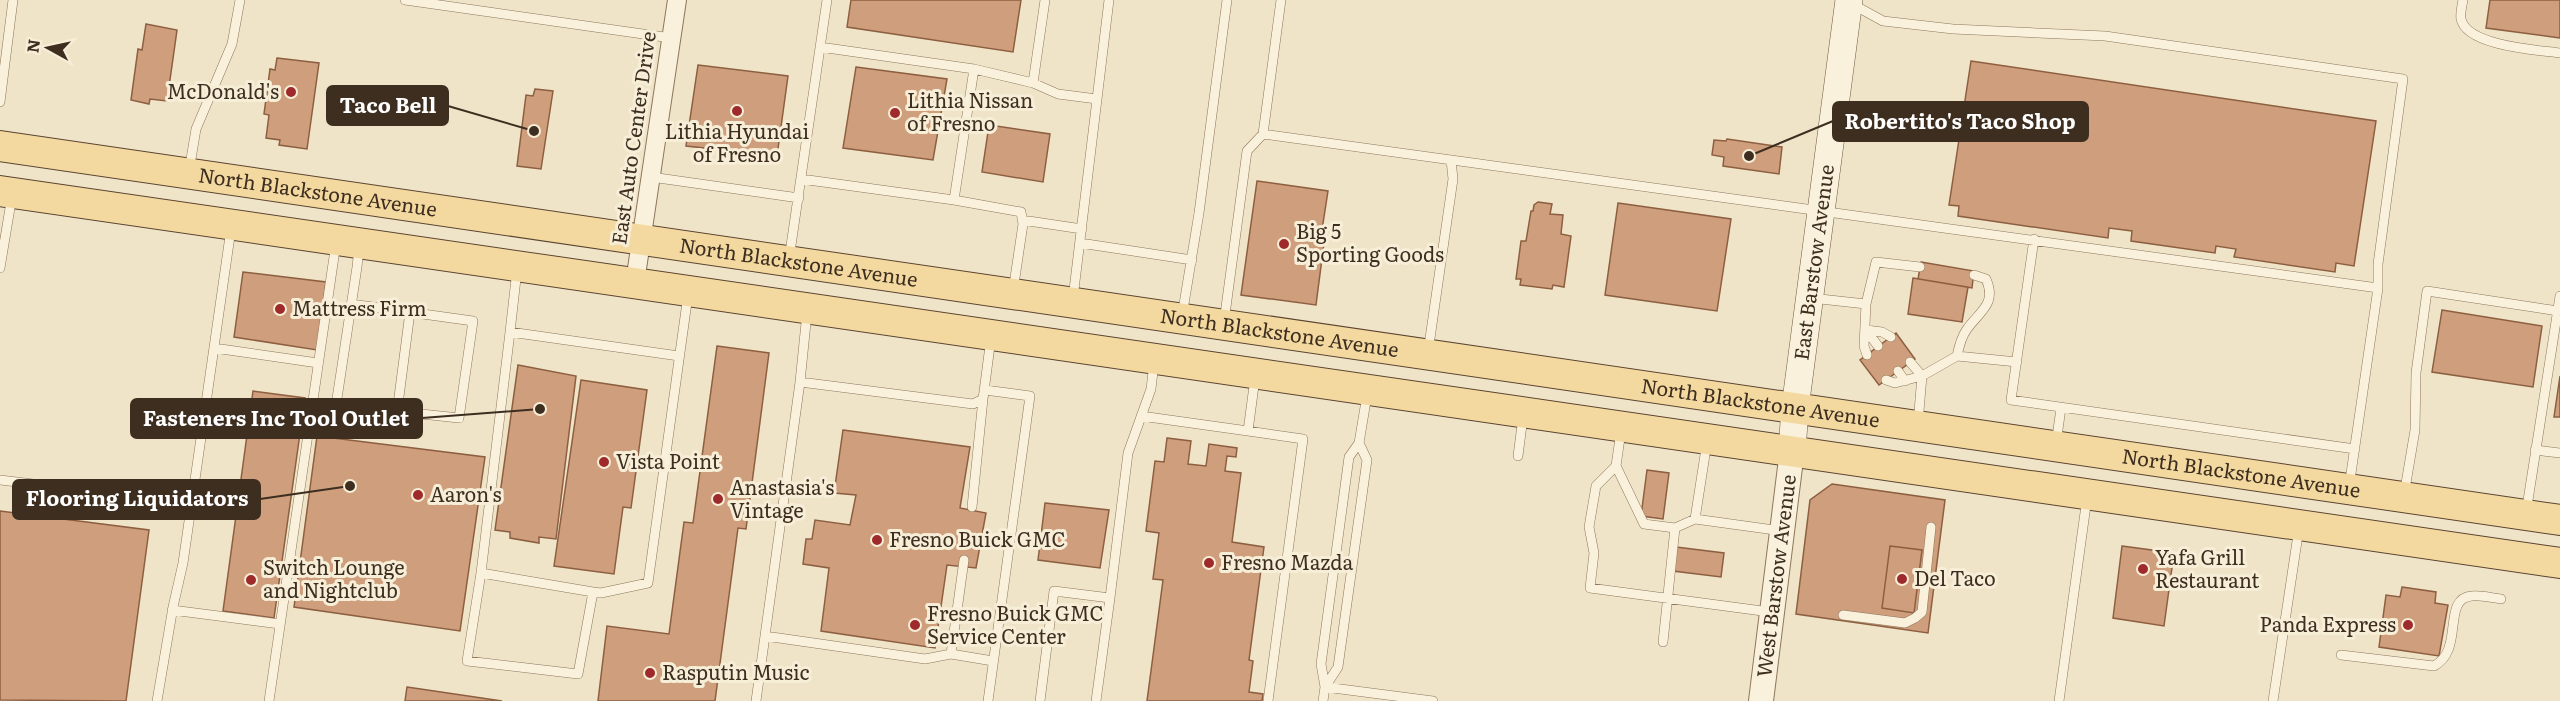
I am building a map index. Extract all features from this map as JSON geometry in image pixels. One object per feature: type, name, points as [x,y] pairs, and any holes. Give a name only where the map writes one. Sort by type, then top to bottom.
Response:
[{"type":"main road","name":"East Barstow Avenue","points":[[1792,451],[1847,1]]},
{"type":"main road","name":"North Blackstone Avenue","points":[[0,146],[2560,520]]},
{"type":"main road","points":[[6,191],[18,181],[37,173],[160,189],[189,173]]},
{"type":"main road","points":[[6,191],[2560,563]]},
{"type":"main road","points":[[2299,525],[2318,511],[2339,508],[2490,529],[2512,528],[2525,515]]},
{"type":"street","name":"East Auto Center Drive","points":[[635,282],[677,0]]},
{"type":"street","name":"West Barstow Avenue","points":[[1761,701],[1792,451]]},
{"type":"lane","points":[[0,102],[13,0]]},
{"type":"lane","points":[[189,173],[196,129],[232,44],[240,0]]},
{"type":"lane","points":[[405,0],[671,38]]},
{"type":"lane","points":[[480,0],[480,10]]},
{"type":"lane","points":[[789,261],[827,0]]},
{"type":"lane","points":[[1033,83],[1045,0]]},
{"type":"lane","points":[[1073,303],[1109,0]]},
{"type":"lane","points":[[1181,318],[1192,260],[1227,0]]},
{"type":"lane","points":[[1223,325],[1247,151],[1263,134],[1281,0]]},
{"type":"lane","points":[[2463,0],[2461,19],[2470,34],[2501,44],[2560,53]]},
{"type":"lane","points":[[1847,1],[1883,21],[1953,28],[2105,36],[2403,80],[2378,264],[2378,288],[2349,489]]},
{"type":"lane","points":[[820,46],[974,69],[1033,83],[1058,94],[1097,99]]},
{"type":"lane","points":[[954,200],[974,69]]},
{"type":"lane","points":[[1263,134],[2378,288]]},
{"type":"lane","points":[[1428,354],[1453,179],[1451,160]]},
{"type":"lane","points":[[651,177],[799,198]]},
{"type":"lane","points":[[801,179],[954,200],[1021,212],[1022,220],[1012,294]]},
{"type":"lane","points":[[0,268],[6,191]]},
{"type":"lane","points":[[1022,220],[1082,229]]},
{"type":"lane","points":[[158,701],[172,610],[183,563],[232,224]]},
{"type":"lane","points":[[2034,239],[2011,400],[2355,449]]},
{"type":"lane","points":[[348,241],[351,304],[336,405],[459,418],[473,321],[351,304]]},
{"type":"lane","points":[[268,701],[318,363],[348,241]]},
{"type":"lane","points":[[1080,243],[1192,260]]},
{"type":"lane","points":[[1867,355],[1864,346],[1866,304],[1876,262],[1920,267]]},
{"type":"lane","points":[[518,265],[481,573],[467,661],[578,674],[593,592]]},
{"type":"lane","points":[[1957,356],[1967,329],[1988,302],[1990,288],[1986,279],[1974,275]]},
{"type":"lane","points":[[481,573],[601,593],[648,582],[688,290]]},
{"type":"lane","points":[[2404,497],[2415,430],[2416,374],[2427,291],[2558,311]]},
{"type":"lane","points":[[2525,515],[2560,296]]},
{"type":"lane","points":[[1810,298],[1866,304]]},
{"type":"lane","points":[[756,701],[800,382],[808,307]]},
{"type":"lane","points":[[397,412],[410,312]]},
{"type":"lane","points":[[1866,330],[1882,332],[1891,337]]},
{"type":"lane","points":[[1866,330],[1878,346]]},
{"type":"lane","points":[[510,332],[679,356]]},
{"type":"lane","points":[[972,507],[992,334]]},
{"type":"lane","points":[[214,348],[318,363]]},
{"type":"lane","points":[[1886,380],[1895,383],[1922,376],[1957,356],[2017,362]]},
{"type":"lane","points":[[1096,701],[1128,453],[1151,390],[1155,358]]},
{"type":"lane","points":[[1910,362],[1922,376],[1918,426]]},
{"type":"lane","points":[[1898,371],[1905,381]]},
{"type":"lane","points":[[1248,431],[1255,372]]},
{"type":"lane","points":[[800,382],[973,404],[984,394],[1030,396],[988,701]]},
{"type":"lane","points":[[1323,701],[1325,687],[1321,664],[1349,457],[1359,443],[1368,389]]},
{"type":"lane","points":[[2055,446],[2061,408]]},
{"type":"lane","points":[[1518,456],[1524,412]]},
{"type":"lane","points":[[1141,416],[1303,439],[1268,701]]},
{"type":"lane","points":[[1622,426],[1616,466],[1644,524],[1675,528],[1695,519],[1782,531]]},
{"type":"lane","points":[[1695,519],[1708,439]]},
{"type":"lane","points":[[1325,687],[1338,667],[1340,655],[1367,460],[1359,443]]},
{"type":"lane","points":[[2535,450],[2560,453]]},
{"type":"lane","points":[[1616,466],[1596,486],[1589,527],[1594,553],[1590,588],[1773,612]]},
{"type":"lane","points":[[0,480],[191,503]]},
{"type":"lane","points":[[2059,701],[2087,495]]},
{"type":"lane","points":[[2273,701],[2299,525]]},
{"type":"lane","points":[[1843,615],[1905,623],[1922,612],[1931,527]]},
{"type":"lane","points":[[1663,642],[1675,528]]},
{"type":"lane","points":[[951,654],[964,560]]},
{"type":"lane","points":[[1040,701],[1054,591],[1110,598]]},
{"type":"lane","points":[[2341,655],[2434,666],[2446,658],[2449,651],[2455,610],[2461,600],[2472,596],[2501,599]]},
{"type":"lane","points":[[172,610],[280,624]]},
{"type":"lane","points":[[765,636],[925,659],[951,654],[993,661]]},
{"type":"lane","points":[[1325,687],[1433,701]]},
{"type":"building","points":[[851,0],[1021,0],[1013,52],[847,27]]},
{"type":"building","points":[[2490,0],[2560,0],[2560,38],[2486,28]]},
{"type":"building","points":[[146,24],[177,30],[167,101],[150,99],[149,104],[131,100],[138,49],[142,50]]},
{"type":"building","name":"McDonald's","points":[[277,58],[319,63],[307,149],[279,145],[280,140],[266,138],[269,115],[264,114],[270,69],[275,70]]},
{"type":"building","points":[[1971,61],[2376,121],[2354,266],[2336,263],[2335,272],[2234,257],[2236,249],[2216,246],[2215,253],[2131,241],[2132,231],[2109,228],[2108,238],[1958,216],[1959,206],[1949,205]]},
{"type":"building","name":"Lithia Hyundai of Fresno","points":[[698,65],[788,76],[777,156],[686,146]]},
{"type":"building","name":"Lithia Nissan of Fresno","points":[[856,67],[947,79],[933,160],[843,148]]},
{"type":"building","points":[[535,89],[553,91],[541,169],[517,166],[526,95],[533,96]]},
{"type":"building","points":[[989,125],[1050,134],[1043,182],[982,172]]},
{"type":"building","points":[[1727,139],[1782,147],[1779,174],[1723,166],[1724,157],[1712,155],[1714,140],[1726,141]]},
{"type":"building","points":[[1257,181],[1328,191],[1320,243],[1324,243],[1316,305],[1241,295]]},
{"type":"building","points":[[1538,202],[1552,204],[1550,214],[1563,215],[1561,234],[1571,236],[1564,287],[1553,285],[1552,289],[1520,285],[1521,279],[1516,279],[1521,241],[1526,241],[1531,211]]},
{"type":"building","points":[[1618,203],[1731,219],[1717,311],[1605,295]]},
{"type":"building","points":[[1921,262],[1974,271],[1972,288],[1918,279]]},
{"type":"building","name":"Mattress Firm","points":[[243,272],[326,282],[317,350],[234,337]]},
{"type":"building","points":[[1913,278],[1968,287],[1962,322],[1908,314]]},
{"type":"building","points":[[2442,310],[2542,326],[2533,387],[2432,372]]},
{"type":"building","points":[[1896,333],[1915,359],[1879,385],[1860,360]]},
{"type":"building","points":[[717,346],[769,353],[746,529],[738,528],[715,701],[598,701],[607,626],[669,634],[684,522],[693,523]]},
{"type":"building","points":[[518,365],[576,376],[556,539],[539,537],[539,543],[510,538],[510,532],[495,530]]},
{"type":"building","points":[[2560,376],[2560,417],[2554,417]]},
{"type":"building","points":[[581,380],[647,390],[631,508],[623,507],[614,574],[554,566]]},
{"type":"building","points":[[253,391],[305,398],[274,618],[223,611]]},
{"type":"building","points":[[843,430],[970,447],[960,508],[986,513],[976,568],[947,565],[935,648],[821,631],[829,568],[803,564],[806,539],[812,539],[815,520],[850,525],[856,495],[834,493]]},
{"type":"building","points":[[317,436],[485,457],[460,631],[294,607]]},
{"type":"building","name":"Fresno Mazda","points":[[1167,438],[1191,441],[1188,464],[1206,466],[1209,444],[1237,448],[1236,457],[1227,456],[1225,471],[1241,473],[1232,542],[1264,547],[1249,660],[1253,661],[1249,692],[1263,694],[1262,701],[1147,701],[1163,580],[1153,579],[1159,533],[1146,531],[1155,461],[1164,462]]},
{"type":"building","points":[[1647,470],[1669,473],[1663,519],[1641,516]]},
{"type":"building","points":[[1832,484],[1945,500],[1928,633],[1796,614],[1810,500]]},
{"type":"building","points":[[1045,503],[1109,510],[1100,568],[1038,560]]},
{"type":"building","points":[[0,511],[149,530],[126,701],[0,700]]},
{"type":"building","name":"Del Taco","points":[[1890,546],[1922,550],[1914,613],[1882,608]]},
{"type":"building","points":[[2122,546],[2174,553],[2164,626],[2113,618]]},
{"type":"building","points":[[1676,547],[1724,553],[1721,577],[1673,571]]},
{"type":"building","points":[[2402,587],[2436,592],[2435,603],[2448,605],[2439,656],[2379,647],[2386,595],[2400,597]]},
{"type":"building","points":[[407,687],[502,701],[405,701]]},
{"type":"place","name":"McDonald's","points":[[291,92]]},
{"type":"place","name":"Lithia Hyundai of Fresno","points":[[737,111]]},
{"type":"place","name":"Lithia Nissan of Fresno","points":[[895,113]]},
{"type":"place","name":"Taco Bell","points":[[534,131]]},
{"type":"place","name":"Robertito's Taco Shop","points":[[1749,156]]},
{"type":"place","name":"Big 5 Sporting Goods","points":[[1284,244]]},
{"type":"place","name":"Mattress Firm","points":[[280,309]]},
{"type":"place","name":"Fasteners Inc Tool Outlet","points":[[540,409]]},
{"type":"place","name":"Vista Point","points":[[604,462]]},
{"type":"place","name":"Flooring Liquidators","points":[[350,486]]},
{"type":"place","name":"Aaron's","points":[[418,495]]},
{"type":"place","name":"Anastasia's Vintage","points":[[718,499]]},
{"type":"place","name":"Fresno Buick GMC","points":[[877,540]]},
{"type":"place","name":"Fresno Mazda","points":[[1209,563]]},
{"type":"place","name":"Yafa Grill Restaurant","points":[[2143,569]]},
{"type":"place","name":"Del Taco","points":[[1902,579]]},
{"type":"place","name":"Switch Lounge and Nightclub","points":[[251,580]]},
{"type":"place","name":"Fresno Buick GMC Service Center","points":[[915,625]]},
{"type":"place","name":"Panda Express","points":[[2408,625]]},
{"type":"place","name":"Rasputin Music","points":[[650,673]]}]
